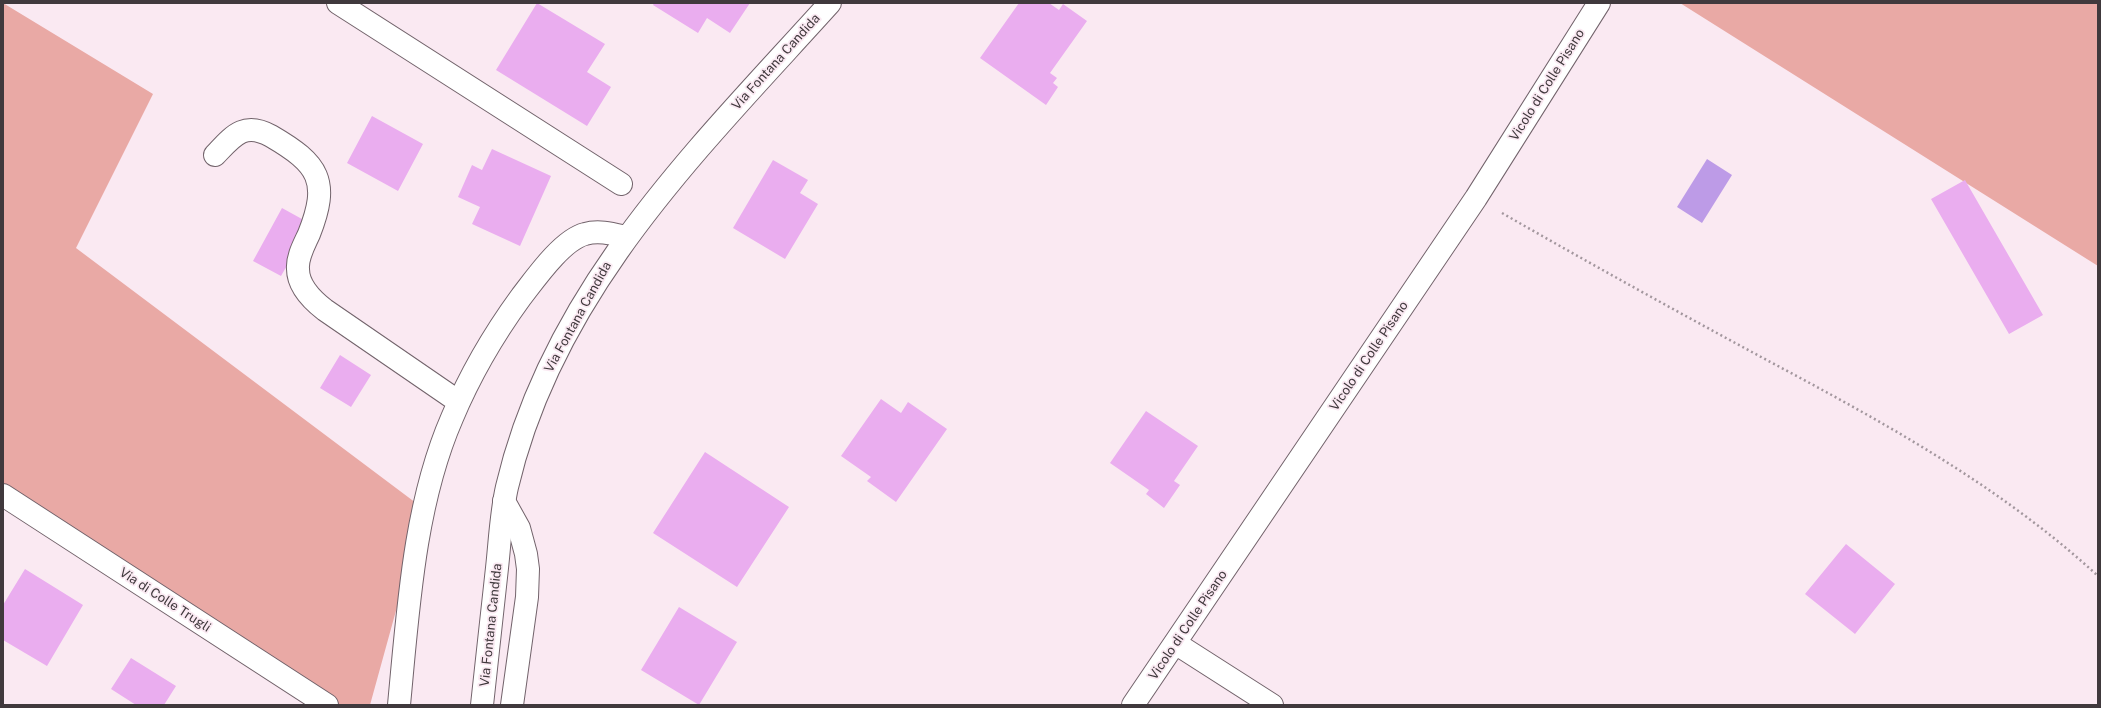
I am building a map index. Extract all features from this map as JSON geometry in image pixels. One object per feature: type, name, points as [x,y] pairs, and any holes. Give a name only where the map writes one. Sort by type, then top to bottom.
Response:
[{"type":"street","points":[[338,3],[621,184]]},
{"type":"street","name":"Via Fontana Candida","points":[[482,705],[504,501],[523,431],[545,375],[594,284],[626,237],[698,149],[830,3]]},
{"type":"street","name":"Vicolo di Colle Pisano","points":[[1133,705],[1476,198],[1598,3]]},
{"type":"street","points":[[215,155],[238,134],[252,129],[272,137],[306,162],[318,178],[320,198],[312,226],[298,260],[299,276],[304,288],[310,297],[325,310],[459,402]]},
{"type":"street","points":[[399,705],[410,605],[424,509],[437,458],[459,402],[474,373],[512,310],[544,268],[564,247],[574,239],[590,233],[605,232],[626,237]]},
{"type":"street","name":"Via di Colle Trugli","points":[[3,495],[327,705]]},
{"type":"street","points":[[504,501],[518,528],[526,554],[528,569],[527,597],[512,705]]},
{"type":"street","points":[[1176,643],[1272,705]]},
{"type":"path","points":[[1476,198],[1604,272],[1850,404],[1912,441],[1996,494],[2034,521],[2098,576]]},
{"type":"shaded area","points":[[3,3],[153,94],[76,248],[424,509],[370,705],[327,705],[3,495]]},
{"type":"shaded area","points":[[1680,3],[2098,3],[2098,266]]},
{"type":"shaded area","points":[[1707,159],[1732,175],[1702,223],[1677,207]]},
{"type":"building","points":[[537,3],[605,44],[587,72],[611,87],[587,126],[496,70]]},
{"type":"building","points":[[654,3],[750,3],[730,33],[707,18],[698,33],[653,5]]},
{"type":"building","points":[[1019,3],[1049,3],[1059,10],[1063,4],[1087,21],[1050,73],[1057,78],[1053,83],[1058,87],[1046,105],[980,58]]},
{"type":"building","points":[[372,116],[423,144],[398,191],[347,163]]},
{"type":"building","points":[[492,149],[551,176],[520,246],[472,224],[480,207],[458,197],[472,165],[482,170]]},
{"type":"building","points":[[773,160],[808,180],[800,193],[818,204],[785,259],[733,228]]},
{"type":"building","points":[[1965,180],[2043,315],[2009,334],[1931,199]]},
{"type":"building","points":[[282,208],[311,224],[281,276],[253,261]]},
{"type":"building","points":[[340,355],[371,375],[351,407],[320,388]]},
{"type":"building","points":[[881,399],[901,413],[908,402],[947,429],[896,502],[867,481],[871,477],[841,456]]},
{"type":"building","points":[[1146,411],[1198,446],[1174,481],[1180,485],[1164,508],[1146,494],[1149,490],[1110,463]]},
{"type":"building","points":[[705,452],[789,507],[737,587],[653,533]]},
{"type":"building","points":[[1846,544],[1895,584],[1855,634],[1805,594]]},
{"type":"building","points":[[25,569],[83,605],[47,666],[3,640],[3,605]]},
{"type":"building","points":[[679,607],[737,642],[699,705],[641,670]]},
{"type":"building","points":[[131,658],[176,686],[164,705],[136,705],[111,689]]}]
